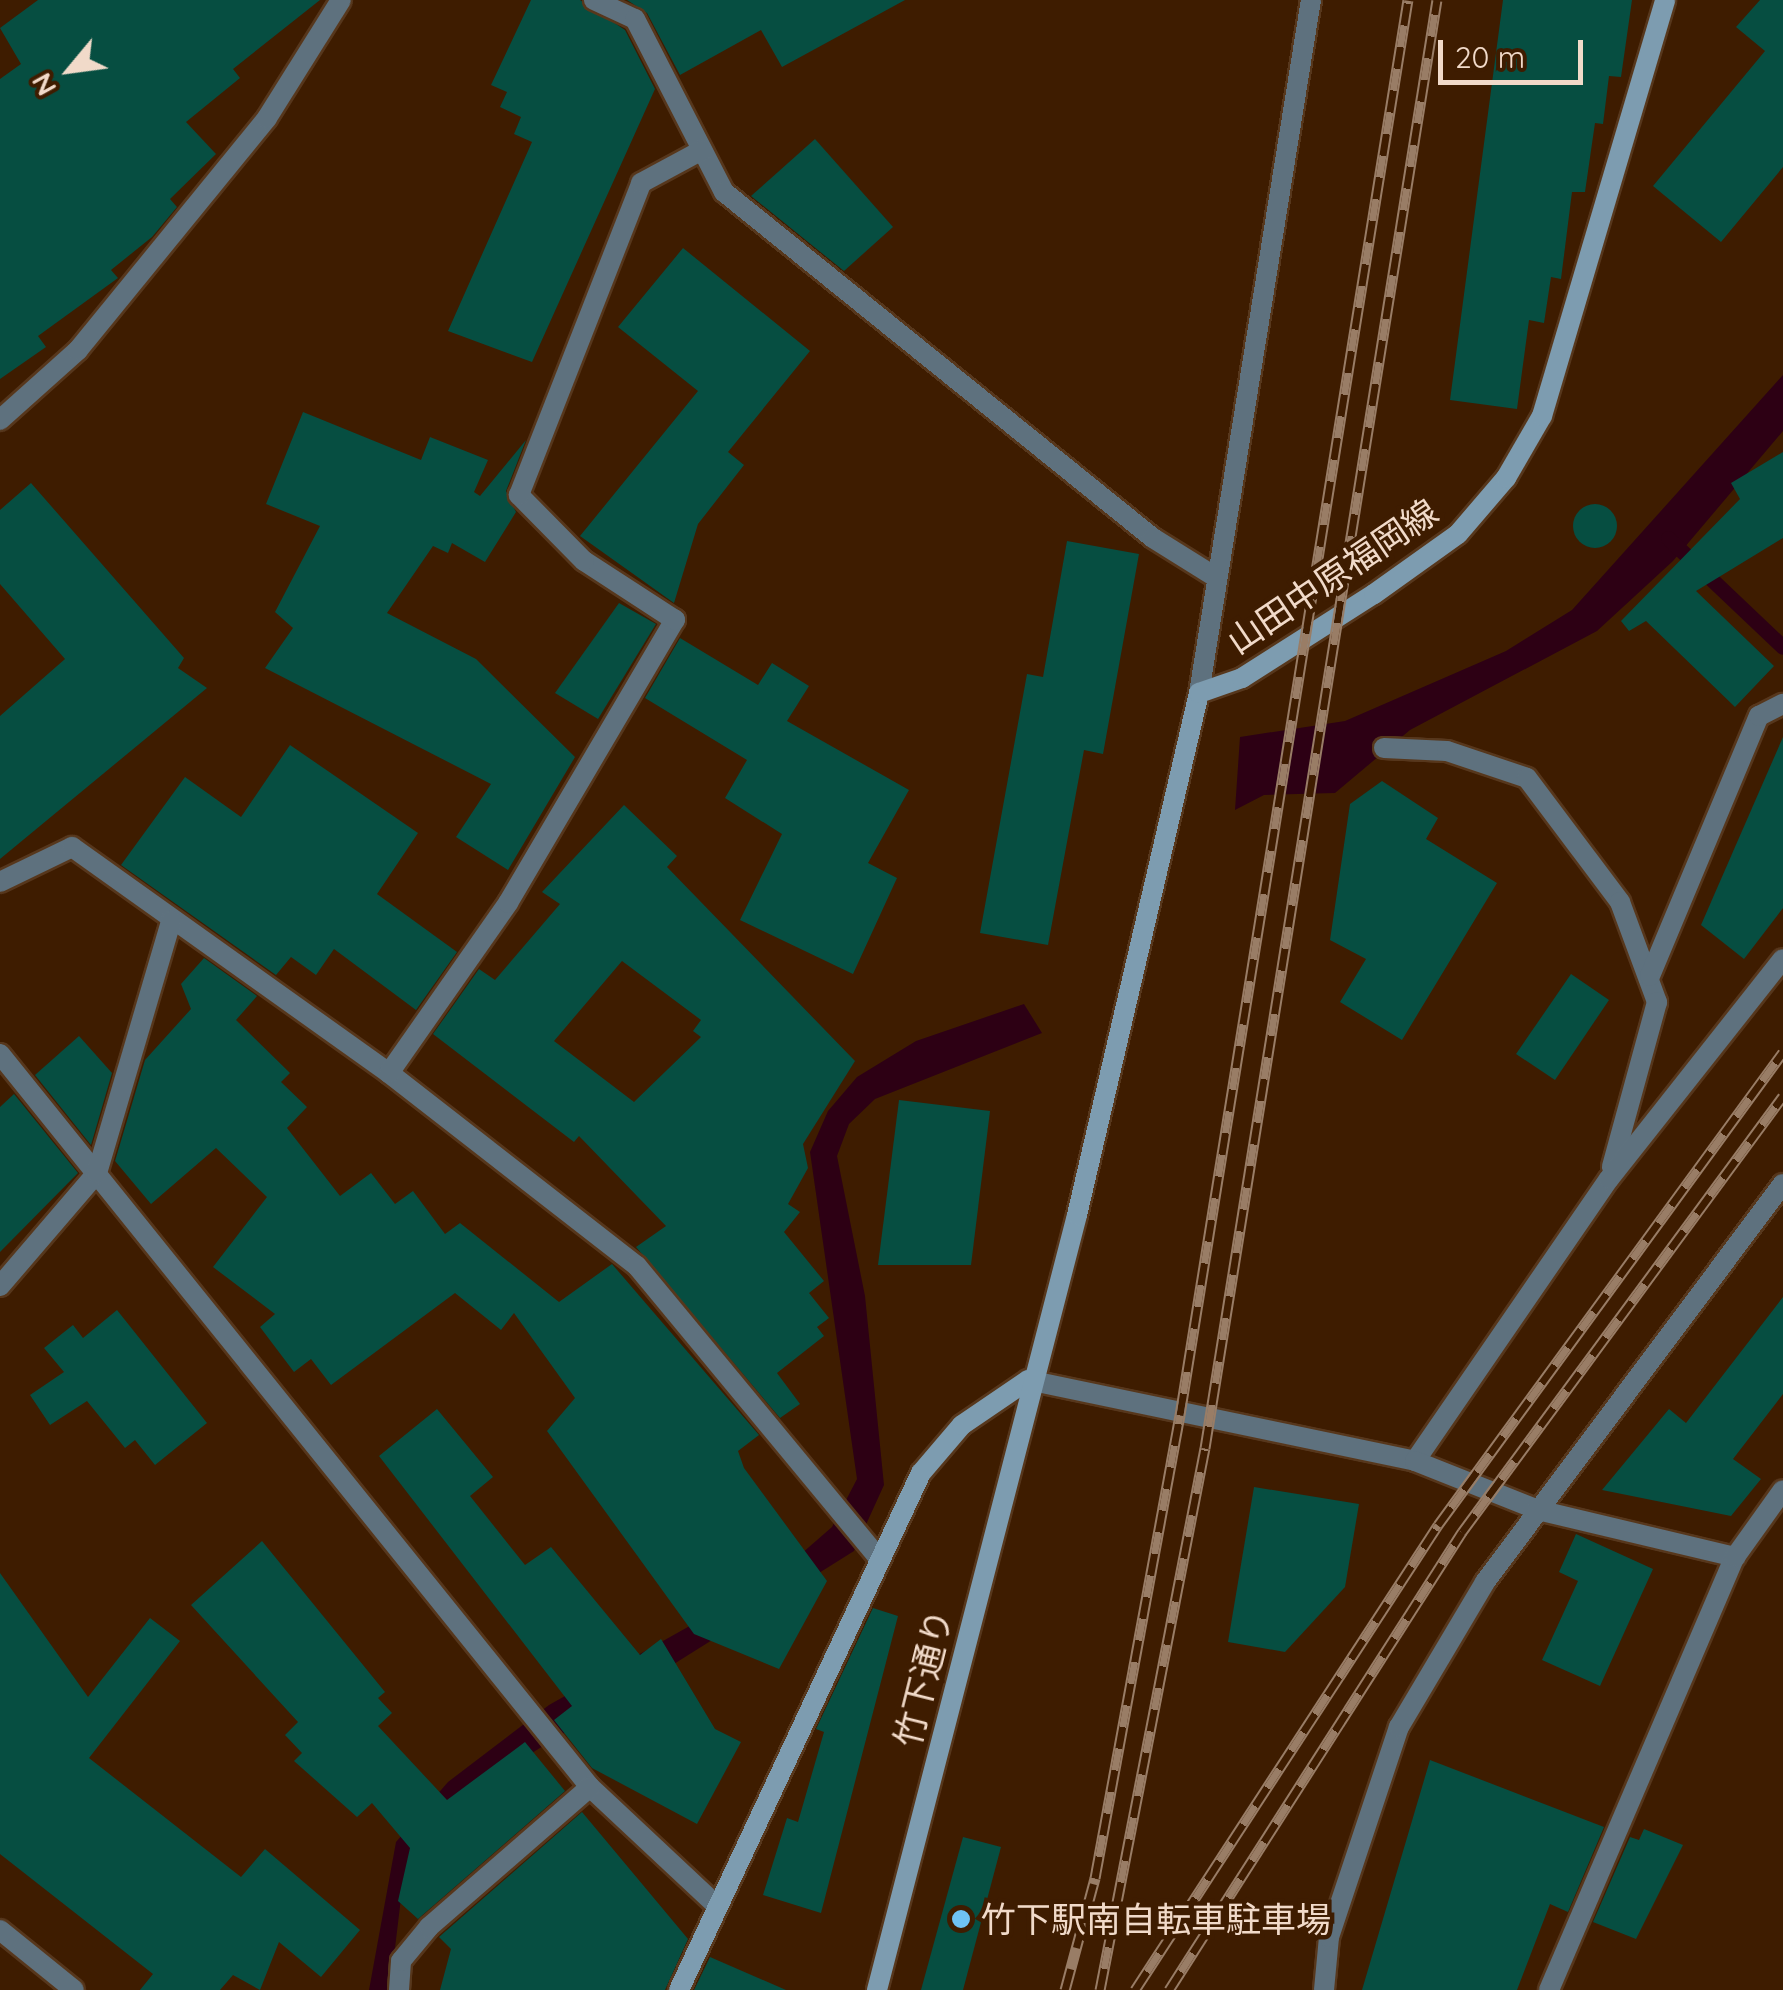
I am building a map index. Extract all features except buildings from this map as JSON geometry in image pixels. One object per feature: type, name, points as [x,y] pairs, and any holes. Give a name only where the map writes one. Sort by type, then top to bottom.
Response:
[{"type":"main road","name":"山田中原福岡線","points":[[1199,693],[1242,678],[1374,594],[1458,534],[1506,478],[1542,416],[1664,0]]},
{"type":"main road","points":[[679,1990],[880,1559],[932,1461],[962,1424],[1028,1380],[1077,1215],[1199,693]]},
{"type":"main road","name":"竹下通り","points":[[877,1990],[1028,1380]]},
{"type":"street","points":[[0,420],[78,350],[268,118],[341,0]]},
{"type":"street","points":[[594,0],[636,20],[724,192],[1153,538],[1217,578]]},
{"type":"street","points":[[1199,693],[1311,0]]},
{"type":"street","points":[[389,1072],[508,903],[674,620],[584,561],[519,495],[641,183],[702,150]]},
{"type":"street","points":[[1650,976],[1759,716],[1783,704]]},
{"type":"street","points":[[1384,748],[1447,751],[1527,778],[1620,902],[1657,1002],[1608,1179]]},
{"type":"street","points":[[0,882],[72,848],[171,922],[389,1072],[637,1266],[880,1559]]},
{"type":"street","points":[[0,1286],[96,1172],[171,922]]},
{"type":"street","points":[[1414,1461],[1608,1179],[1783,959]]},
{"type":"street","points":[[0,1054],[590,1786],[717,1906]]},
{"type":"street","points":[[1324,1990],[1329,1937],[1399,1726],[1538,1510],[1783,1184]]},
{"type":"street","points":[[1028,1380],[1414,1461],[1538,1510],[1735,1557]]},
{"type":"street","points":[[1549,1990],[1735,1557],[1783,1490]]},
{"type":"street","points":[[399,1990],[401,1961],[430,1927],[590,1786]]},
{"type":"street","points":[[0,1930],[74,1990]]},
{"type":"shaded area","points":[[1783,375],[1783,431],[1673,561],[1597,631],[1410,730],[1335,793],[1264,795],[1235,810],[1240,737],[1345,721],[1506,651],[1572,610]]},
{"type":"shaded area","points":[[1024,1004],[1042,1033],[875,1099],[849,1124],[837,1156],[865,1296],[884,1485],[854,1551],[465,1795],[401,1898],[390,1990],[369,1990],[396,1842],[448,1782],[549,1705],[770,1581],[832,1527],[857,1479],[810,1152],[828,1111],[857,1077],[916,1041]]},
{"type":"waterway","points":[[1668,538],[1783,647]]},
{"type":"railway","points":[[1065,1990],[1095,1878],[1180,1415],[1408,0]]},
{"type":"railway","points":[[1100,1990],[1205,1448],[1437,0]]},
{"type":"railway","points":[[1135,1990],[1438,1525],[1783,1052]]},
{"type":"railway","points":[[1169,1990],[1462,1532],[1783,1096]]},
{"type":"place","name":"竹下駅南自転車駐車場","points":[[961,1919]]}]
